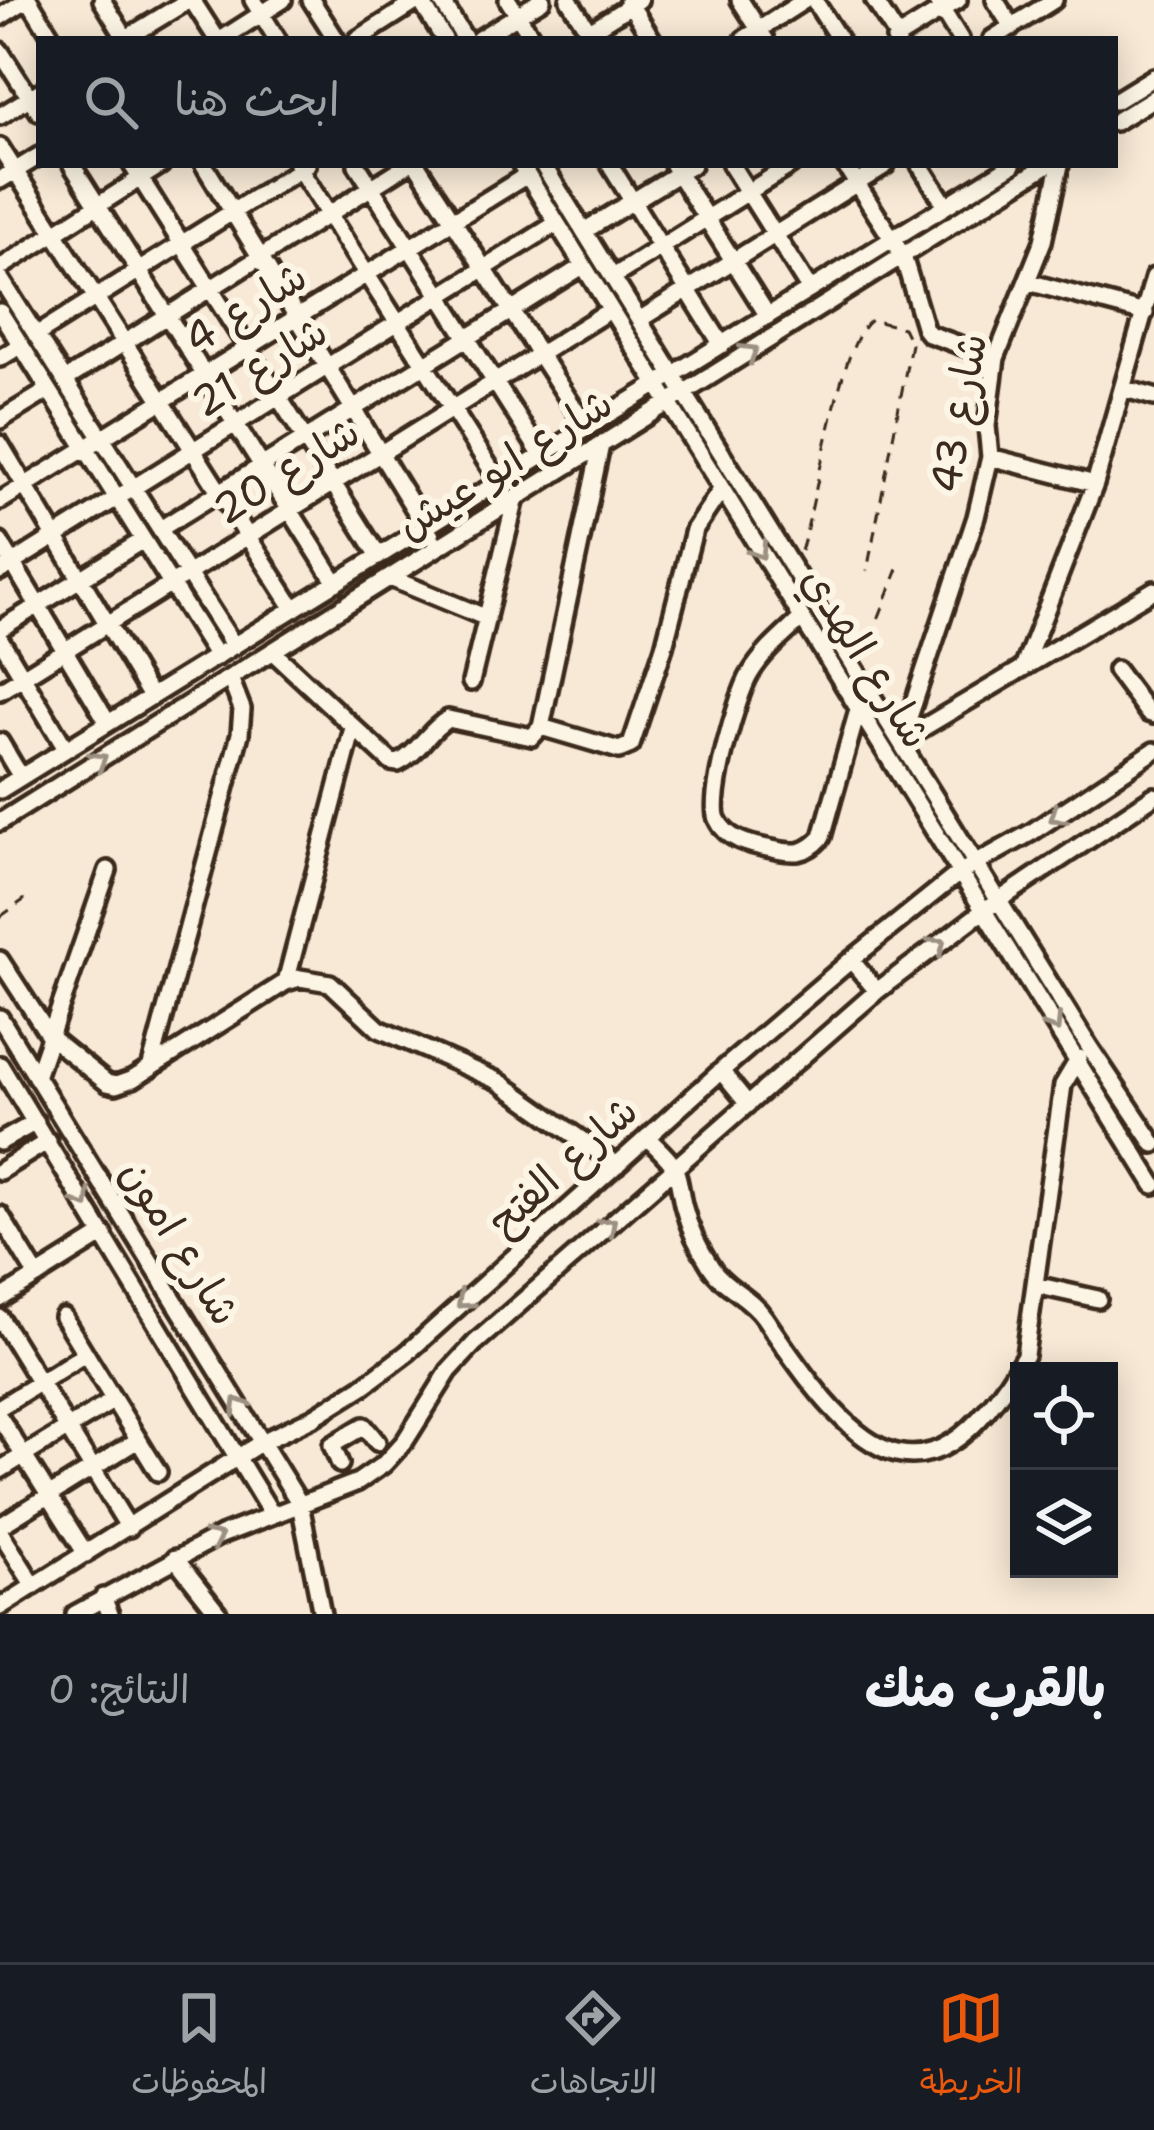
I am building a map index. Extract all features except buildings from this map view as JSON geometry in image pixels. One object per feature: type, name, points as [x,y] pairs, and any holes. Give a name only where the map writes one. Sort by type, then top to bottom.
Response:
[{"type":"street","points":[[0,17],[27,0],[51,36]]},
{"type":"street","points":[[102,0],[124,36]]},
{"type":"street","points":[[131,36],[190,0],[218,36]]},
{"type":"street","points":[[223,36],[257,7],[284,0]]},
{"type":"street","points":[[311,0],[334,36]]},
{"type":"street","points":[[363,36],[419,0],[442,36]]},
{"type":"street","points":[[441,0],[463,36]]},
{"type":"street","points":[[482,36],[513,8],[542,0]]},
{"type":"street","points":[[569,0],[586,36],[632,2],[650,36]]},
{"type":"street","points":[[740,0],[756,36],[810,0],[837,36]]},
{"type":"street","points":[[874,0],[896,36]]},
{"type":"street","points":[[900,36],[939,5],[958,0]]},
{"type":"street","points":[[995,0],[1012,27]]},
{"type":"street","points":[[997,36],[1054,0]]},
{"type":"street","points":[[939,5],[959,36]]},
{"type":"street","points":[[257,7],[275,36]]},
{"type":"street","points":[[513,8],[530,36]]},
{"type":"street","points":[[0,51],[36,101],[0,116]]},
{"type":"street","points":[[1118,110],[1154,77]]},
{"type":"street","points":[[1118,110],[1154,98]]},
{"type":"street","points":[[0,147],[294,609]]},
{"type":"street","points":[[0,180],[36,157]]},
{"type":"street","points":[[74,168],[336,583]]},
{"type":"street","points":[[205,168],[438,547]]},
{"type":"street","points":[[36,335],[298,168]]},
{"type":"street","points":[[302,168],[499,482]]},
{"type":"street","points":[[359,168],[542,456]]},
{"type":"street","points":[[65,380],[402,168]]},
{"type":"street","points":[[419,168],[587,428]]},
{"type":"street","name":"شارع الهدي","points":[[546,168],[1154,1144]]},
{"type":"street","points":[[612,168],[722,345]]},
{"type":"street","points":[[584,231],[681,168],[706,218],[768,316]]},
{"type":"street","points":[[733,168],[810,290]]},
{"type":"street","points":[[613,277],[786,168]]},
{"type":"street","points":[[847,168],[903,256],[929,334],[995,358]]},
{"type":"street","points":[[639,320],[881,168]]},
{"type":"street","points":[[922,168],[946,206]]},
{"type":"street","name":"شارع ابو عيش","points":[[0,822],[1042,168]]},
{"type":"street","name":"شارع 43","points":[[901,741],[976,517],[990,457],[987,426],[995,358],[1043,241],[1059,168]]},
{"type":"street","name":"شارع 4","points":[[0,501],[410,248],[524,170]]},
{"type":"street","name":"شارع الهدي","points":[[524,170],[1154,1185]]},
{"type":"street","points":[[0,268],[98,205],[136,171],[379,556]]},
{"type":"street","name":"شارع ابو عيش","points":[[1,788],[946,206],[984,172]]},
{"type":"street","name":"شارع 21","points":[[6,567],[557,223]]},
{"type":"street","points":[[160,529],[584,266]]},
{"type":"street","points":[[1024,666],[1095,484],[1154,277]]},
{"type":"street","points":[[0,278],[188,573],[253,663]]},
{"type":"street","points":[[1028,282],[1144,313]]},
{"type":"street","name":"شارع 20","points":[[0,691],[610,310]]},
{"type":"street","points":[[0,312],[217,657]]},
{"type":"street","points":[[0,358],[21,345]]},
{"type":"street","points":[[1125,389],[1154,397]]},
{"type":"street","points":[[0,420],[49,390]]},
{"type":"street","points":[[0,444],[151,697]]},
{"type":"street","points":[[272,651],[398,764],[448,719],[532,737],[541,727],[601,445]]},
{"type":"street","points":[[990,457],[1095,484]]},
{"type":"street","points":[[541,727],[619,750],[631,745],[664,647],[694,530],[722,490]]},
{"type":"street","points":[[471,682],[515,502]]},
{"type":"street","points":[[0,629],[143,540]]},
{"type":"street","points":[[0,542],[6,567],[38,605],[108,723]]},
{"type":"street","points":[[390,578],[487,619]]},
{"type":"street","points":[[901,741],[1154,590]]},
{"type":"street","points":[[801,619],[766,651],[743,689],[715,795],[716,817],[727,832],[742,842],[796,854],[814,845],[822,837],[857,710]]},
{"type":"street","points":[[0,639],[66,749]]},
{"type":"street","points":[[1117,670],[1154,715]]},
{"type":"street","points":[[150,1069],[240,734],[242,709],[230,678]]},
{"type":"street","points":[[286,982],[353,728]]},
{"type":"street","points":[[0,742],[21,777]]},
{"type":"street","name":"شارع الفتح","points":[[0,1607],[262,1442],[332,1406],[407,1353],[851,960],[959,873],[1032,832],[1154,751]]},
{"type":"street","name":"شارع الفتح","points":[[75,1614],[175,1558],[271,1513],[358,1482],[384,1464],[405,1441],[449,1371],[475,1343],[747,1102],[877,991],[982,911],[1154,796]]},
{"type":"street","points":[[37,1077],[107,869]]},
{"type":"street","points":[[0,960],[50,1037],[106,1083],[124,1083],[150,1069],[286,982],[300,978],[330,983],[380,1029],[497,1081],[617,1165]]},
{"type":"street","points":[[851,960],[877,991]]},
{"type":"street","name":"شارع امون","points":[[0,1018],[300,1504]]},
{"type":"street","points":[[647,1137],[674,1167],[685,1213],[712,1270],[761,1312],[808,1380],[854,1431],[873,1447],[895,1456],[916,1456],[955,1440],[994,1400],[1024,1355],[1063,1085],[1090,1048]]},
{"type":"street","name":"شارع امون","points":[[0,1065],[271,1513]]},
{"type":"street","points":[[721,1071],[747,1102]]},
{"type":"street","points":[[0,1142],[36,1122]]},
{"type":"street","points":[[0,1171],[47,1141]]},
{"type":"street","points":[[0,1215],[37,1276]]},
{"type":"street","points":[[0,1299],[104,1234]]},
{"type":"street","points":[[1035,1285],[1098,1299]]},
{"type":"street","points":[[63,1317],[158,1472]]},
{"type":"street","points":[[0,1318],[129,1528]]},
{"type":"street","points":[[0,1407],[86,1354]]},
{"type":"street","points":[[0,1470],[113,1400]]},
{"type":"street","points":[[332,1406],[348,1434]]},
{"type":"street","points":[[0,1418],[86,1554]]},
{"type":"street","points":[[340,1464],[332,1445],[348,1434],[366,1426],[376,1442]]},
{"type":"street","points":[[34,1586],[0,1529],[138,1440]]},
{"type":"street","points":[[300,1504],[322,1614]]},
{"type":"street","points":[[175,1558],[219,1614]]},
{"type":"street","points":[[103,1597],[110,1614]]},
{"type":"path","points":[[795,570],[814,512],[848,356],[871,320],[903,328],[911,344],[867,571]]},
{"type":"path","points":[[857,670],[898,569]]},
{"type":"path","points":[[0,917],[25,899]]}]
